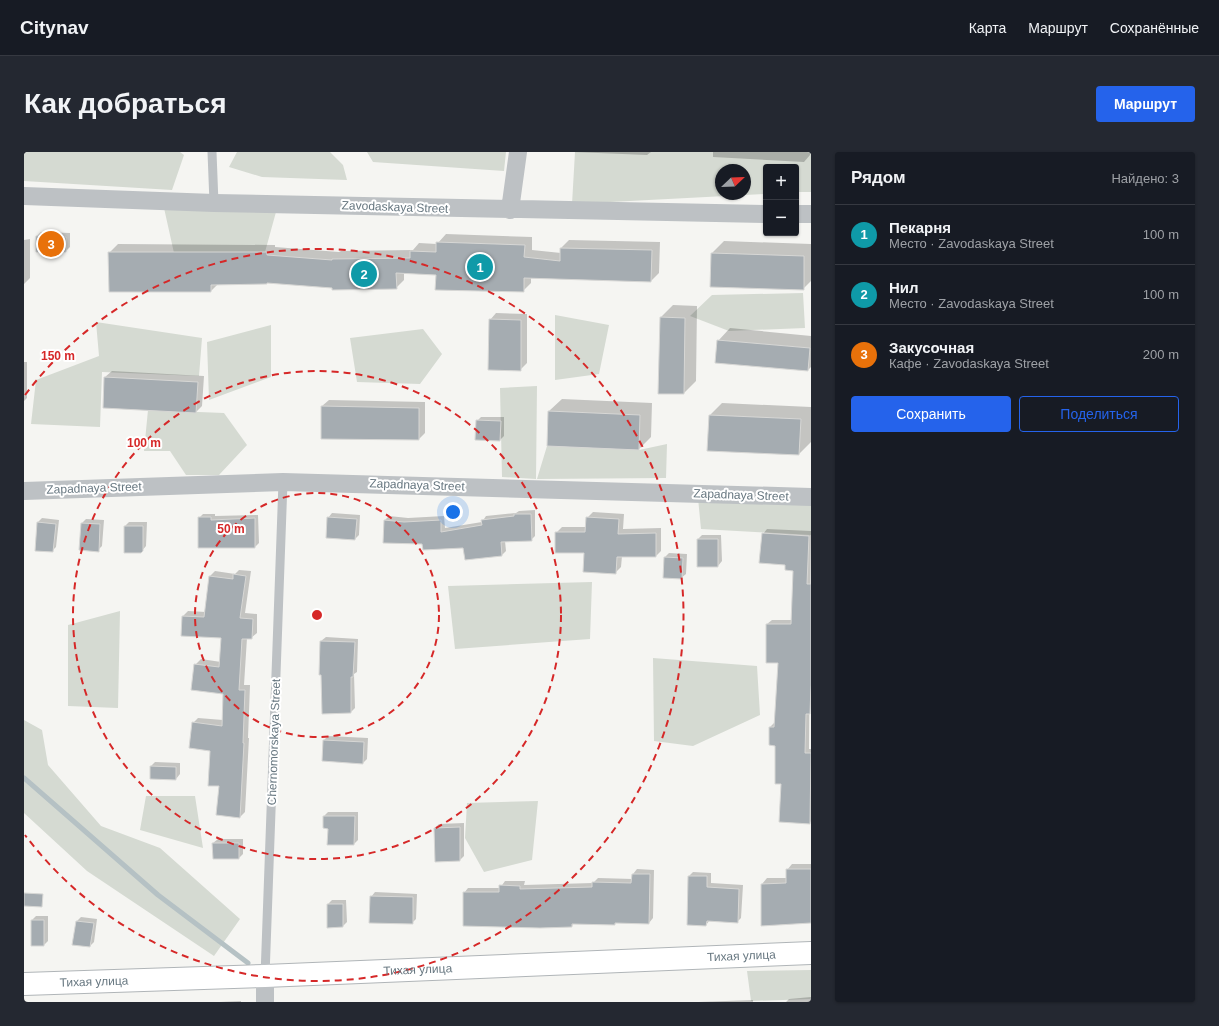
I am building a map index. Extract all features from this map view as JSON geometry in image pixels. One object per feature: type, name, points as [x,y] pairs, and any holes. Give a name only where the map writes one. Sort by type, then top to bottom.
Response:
[{"type":"main road","name":"Тихая улица","points":[[24,984],[266,976],[811,954]]},
{"type":"street","points":[[510,210],[518,152]]},
{"type":"street","name":"Zavodaskaya Street","points":[[24,196],[214,204],[369,205],[510,210],[763,214]]},
{"type":"street","points":[[799,214],[811,214]]},
{"type":"street","name":"Zapadnaya Street","points":[[24,491],[282,482],[811,497]]},
{"type":"street","name":"Chernomorskaya Street","points":[[265,1002],[266,976]]},
{"type":"lane","points":[[212,152],[214,204]]},
{"type":"lane","name":"Chernomorskaya Street","points":[[266,976],[282,482]]},
{"type":"shaded area","points":[[24,152],[180,152],[184,155],[172,190],[24,181]]},
{"type":"shaded area","points":[[237,152],[330,152],[343,165],[347,180],[262,177],[229,167]]},
{"type":"shaded area","points":[[367,152],[506,152],[504,171],[373,162]]},
{"type":"shaded area","points":[[575,152],[811,152],[811,192],[799,192],[799,164],[763,164],[763,194],[751,195],[751,164],[715,164],[715,197],[572,204]]},
{"type":"shaded area","points":[[164,208],[276,212],[265,252],[174,253]]},
{"type":"shaded area","points":[[803,293],[805,328],[729,331],[690,316],[712,295]]},
{"type":"shaded area","points":[[555,315],[609,325],[599,374],[555,380]]},
{"type":"shaded area","points":[[96,322],[202,338],[199,376],[102,372],[100,427],[31,424],[36,380],[99,356]]},
{"type":"shaded area","points":[[271,325],[271,377],[209,400],[207,342]]},
{"type":"shaded area","points":[[423,329],[442,354],[420,384],[357,382],[350,338]]},
{"type":"shaded area","points":[[537,386],[536,479],[502,477],[500,388]]},
{"type":"shaded area","points":[[148,410],[224,413],[247,445],[219,475],[186,475],[170,451],[144,451]]},
{"type":"shaded area","points":[[667,444],[666,478],[537,479],[547,446],[639,450]]},
{"type":"shaded area","points":[[698,498],[811,501],[811,535],[701,529]]},
{"type":"shaded area","points":[[592,582],[590,639],[455,649],[448,586]]},
{"type":"shaded area","points":[[120,611],[118,708],[68,706],[68,625]]},
{"type":"shaded area","points":[[653,658],[757,666],[760,715],[693,746],[654,741]]},
{"type":"shaded area","points":[[24,720],[42,730],[48,765],[101,826],[160,848],[240,919],[214,956],[87,871],[24,813]]},
{"type":"shaded area","points":[[146,796],[195,796],[203,848],[140,830]]},
{"type":"shaded area","points":[[538,801],[532,860],[484,872],[465,838],[467,803]]},
{"type":"shaded area","points":[[811,970],[811,999],[751,1001],[747,971]]},
{"type":"building","points":[[36,236],[66,237],[66,252],[36,252]]},
{"type":"building","points":[[436,242],[525,245],[524,257],[560,261],[560,248],[652,250],[651,282],[524,278],[524,292],[435,290],[436,275],[396,273],[397,289],[332,290],[332,288],[267,283],[211,285],[211,292],[109,292],[108,252],[267,252],[267,255],[332,260],[410,258],[410,251],[436,252]]},
{"type":"building","points":[[711,253],[804,256],[804,290],[710,287]]},
{"type":"building","points":[[660,317],[685,318],[684,394],[658,394]]},
{"type":"building","points":[[489,319],[521,320],[521,371],[488,370]]},
{"type":"building","points":[[717,340],[810,348],[808,371],[715,363]]},
{"type":"building","points":[[104,377],[198,382],[196,413],[103,408]]},
{"type":"building","points":[[321,406],[419,408],[419,440],[321,439]]},
{"type":"building","points":[[548,411],[640,415],[639,450],[547,446]]},
{"type":"building","points":[[709,415],[801,419],[799,455],[707,451]]},
{"type":"building","points":[[476,420],[501,421],[500,441],[475,440]]},
{"type":"building","points":[[514,514],[531,514],[532,541],[501,542],[502,556],[465,560],[463,548],[423,550],[422,544],[383,543],[384,520],[404,522],[441,520],[441,532],[482,525],[481,520],[514,516]]},
{"type":"building","points":[[198,517],[211,517],[211,520],[255,518],[255,548],[198,548]]},
{"type":"building","points":[[327,517],[357,519],[355,540],[326,538]]},
{"type":"building","points":[[586,517],[619,519],[618,534],[656,533],[656,557],[617,557],[616,574],[583,572],[584,553],[555,553],[555,532],[585,532]]},
{"type":"building","points":[[37,522],[56,524],[53,552],[35,551]]},
{"type":"building","points":[[81,523],[100,524],[99,552],[79,550]]},
{"type":"building","points":[[124,526],[143,526],[143,551],[141,553],[124,553]]},
{"type":"building","points":[[762,533],[809,536],[807,584],[811,584],[811,685],[810,714],[806,714],[805,753],[811,753],[810,824],[779,822],[781,784],[775,784],[775,746],[769,745],[769,727],[774,727],[778,663],[766,663],[766,624],[791,624],[793,571],[785,570],[785,565],[759,563]]},
{"type":"building","points":[[697,539],[718,539],[718,567],[697,567]]},
{"type":"building","points":[[664,557],[683,558],[682,579],[663,578]]},
{"type":"building","points":[[233,574],[246,576],[240,618],[253,619],[252,639],[242,639],[239,690],[245,690],[240,818],[216,815],[219,786],[208,786],[210,751],[189,748],[192,722],[222,726],[223,694],[191,690],[194,664],[219,667],[221,638],[181,636],[182,616],[204,617],[209,576],[233,579]]},
{"type":"building","points":[[320,641],[355,642],[353,677],[351,677],[351,713],[322,714],[321,675],[319,675]]},
{"type":"building","points":[[323,740],[364,742],[363,764],[322,761]]},
{"type":"building","points":[[150,766],[176,767],[176,780],[150,779]]},
{"type":"building","points":[[323,816],[355,816],[354,845],[327,845],[328,829],[323,828]]},
{"type":"building","points":[[460,827],[460,861],[435,862],[434,828]]},
{"type":"building","points":[[212,843],[239,843],[239,859],[213,859]]},
{"type":"building","points":[[786,869],[811,869],[811,923],[761,926],[761,884],[786,883]]},
{"type":"building","points":[[632,874],[650,874],[649,924],[572,924],[572,927],[540,928],[463,926],[463,892],[499,892],[499,885],[520,886],[520,889],[592,887],[592,882],[631,883]]},
{"type":"building","points":[[688,876],[707,876],[707,887],[739,889],[738,923],[707,921],[706,926],[687,925]]},
{"type":"building","points":[[24,893],[43,894],[42,907],[24,906]]},
{"type":"building","points":[[370,896],[413,897],[413,924],[369,923]]},
{"type":"building","points":[[327,904],[343,904],[343,927],[327,928]]},
{"type":"building","points":[[31,920],[44,920],[44,946],[31,946]]},
{"type":"building","points":[[76,921],[94,923],[90,947],[72,945]]},
{"type":"waterway","points":[[24,778],[158,895],[248,963]]},
{"type":"place","name":"Закусочная","points":[[51,244]]},
{"type":"place","name":"Пекарня","points":[[480,267]]},
{"type":"place","name":"Нил","points":[[364,274]]}]
